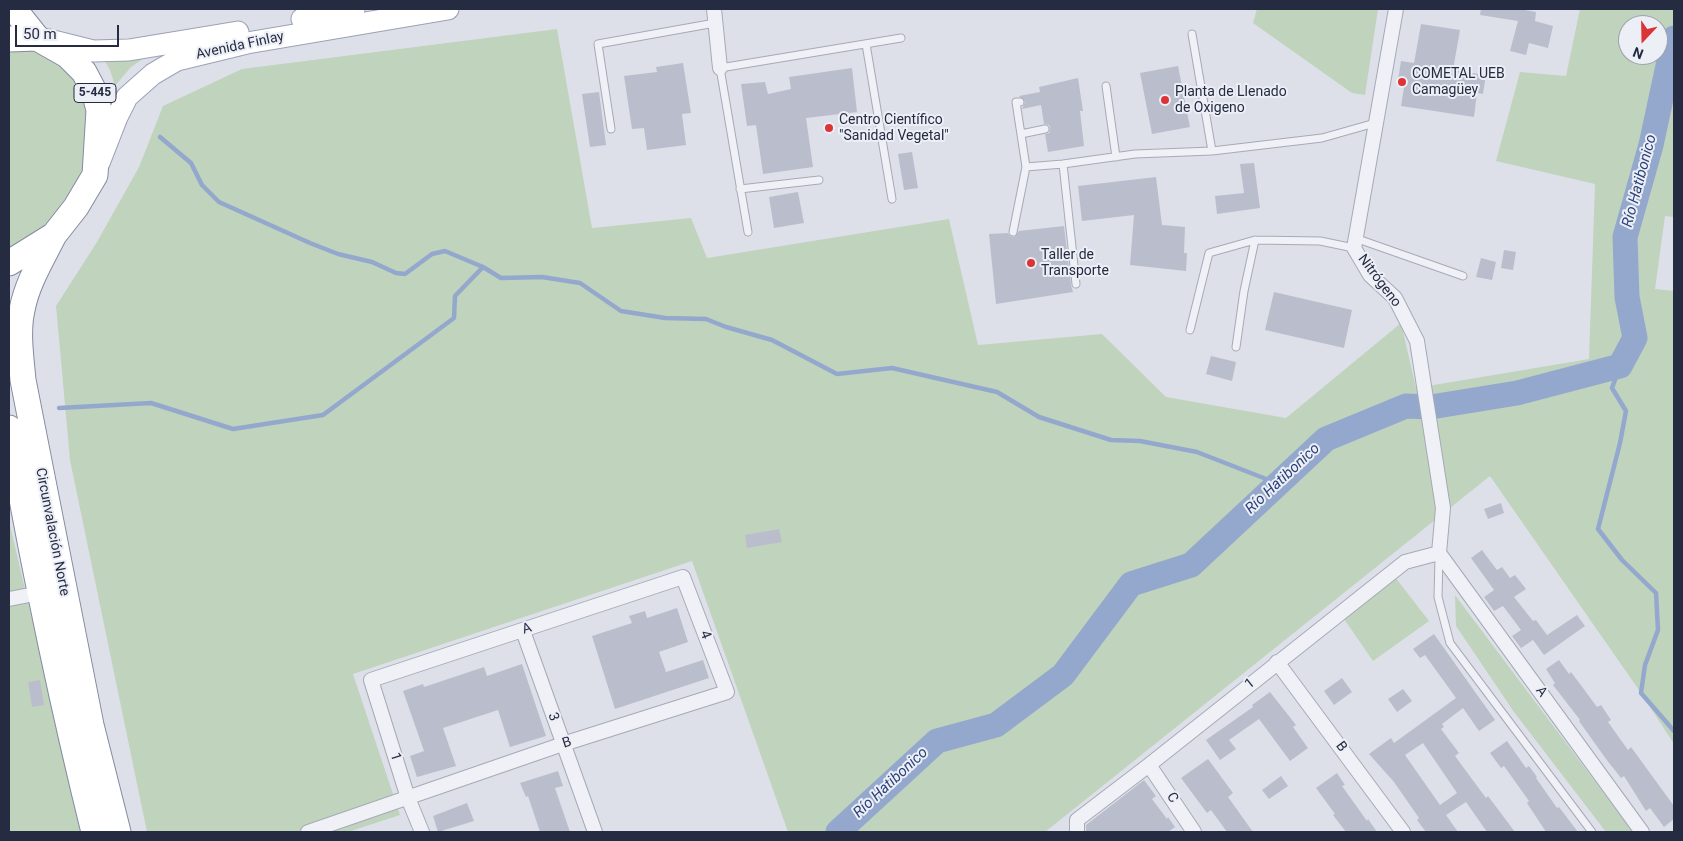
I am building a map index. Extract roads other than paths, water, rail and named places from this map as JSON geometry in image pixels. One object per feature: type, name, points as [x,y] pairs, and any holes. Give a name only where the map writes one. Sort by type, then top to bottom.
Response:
[{"type":"highway","points":[[14,9],[38,38]]},
{"type":"highway","points":[[9,39],[38,38]]},
{"type":"highway","name":"5-445","points":[[9,263],[54,235],[76,207],[95,175],[99,110],[94,90],[84,72],[67,55],[38,38]]},
{"type":"highway","name":"Circunvalación Norte","points":[[54,235],[34,274],[22,310],[20,343],[23,380],[91,726],[118,832]]},
{"type":"highway","name":"Circunvalación Norte","points":[[9,428],[39,593],[75,757],[94,832]]},
{"type":"main road","name":"Avenida Finlay","points":[[38,38],[93,50],[129,50],[238,32],[354,9]]},
{"type":"main road","name":"Avenida Finlay","points":[[95,175],[117,117],[127,97],[153,74],[177,60],[247,43],[414,11],[448,9]]},
{"type":"street","name":"Nitrógeno","points":[[1396,9],[1354,243],[1370,275],[1394,298],[1417,340],[1428,422],[1443,508],[1439,553]]},
{"type":"street","points":[[714,16],[720,68]]},
{"type":"street","name":"1","points":[[1078,832],[1077,820],[1405,562],[1439,553]]},
{"type":"street","name":"A","points":[[1439,553],[1642,832]]},
{"type":"street","name":"A","points":[[371,680],[683,577]]},
{"type":"street","name":"4","points":[[683,577],[727,692]]},
{"type":"street","points":[[9,600],[63,587]]},
{"type":"street","name":"3","points":[[523,631],[595,832]]},
{"type":"street","name":"B","points":[[1277,662],[1403,832]]},
{"type":"street","name":"1","points":[[371,680],[408,798],[422,832]]},
{"type":"street","name":"B","points":[[308,832],[563,744],[727,692]]},
{"type":"street","name":"C","points":[[1149,765],[1194,832]]},
{"type":"lane","points":[[611,129],[598,44],[714,16]]},
{"type":"lane","points":[[1192,34],[1212,151]]},
{"type":"lane","points":[[748,232],[720,68],[901,38]]},
{"type":"lane","points":[[866,44],[892,199]]},
{"type":"lane","points":[[1106,86],[1116,157]]},
{"type":"lane","points":[[1013,232],[1026,167],[1016,102],[1020,102]]},
{"type":"lane","points":[[1026,167],[1135,154],[1212,151],[1322,138],[1375,123]]},
{"type":"lane","points":[[1021,134],[1045,129]]},
{"type":"lane","points":[[1062,164],[1076,284]]},
{"type":"lane","points":[[740,188],[819,180]]},
{"type":"lane","points":[[1236,347],[1244,291],[1255,240]]},
{"type":"lane","points":[[1190,330],[1209,254],[1255,240],[1354,243],[1463,276]]},
{"type":"lane","points":[[1439,553],[1438,597],[1450,643],[1592,832]]},
{"type":"waterway","name":"Río Hatibonico","points":[[838,832],[937,741],[996,725],[1063,675],[1131,584],[1191,565],[1326,439],[1406,406],[1431,407],[1517,393],[1620,366],[1635,338],[1627,297],[1625,237],[1651,145],[1674,38]]},
{"type":"waterway","points":[[160,137],[191,163],[202,185],[219,202],[310,243],[338,254],[372,262],[396,273],[405,274],[432,254],[445,251],[483,267],[501,278],[542,277],[580,283],[621,311],[665,318],[706,319],[726,327],[772,340],[837,374],[892,368],[997,392],[1039,417],[1111,440],[1140,441],[1197,452],[1279,484]]},
{"type":"waterway","points":[[59,408],[151,403],[233,429],[323,415],[454,318],[455,296],[483,267]]},
{"type":"waterway","points":[[1620,366],[1612,388],[1626,411],[1620,443],[1598,529],[1622,560],[1656,593],[1658,630],[1645,665],[1641,693],[1674,731]]},
{"type":"place","name":"COMETAL UEB Camagüey","points":[[1402,82]]},
{"type":"place","name":"Planta de Llenado de Oxigeno","points":[[1165,100]]},
{"type":"place","name":"Centro Científico \"Sanidad Vegetal\"","points":[[829,128]]},
{"type":"place","name":"Taller de Transporte","points":[[1031,263]]}]
